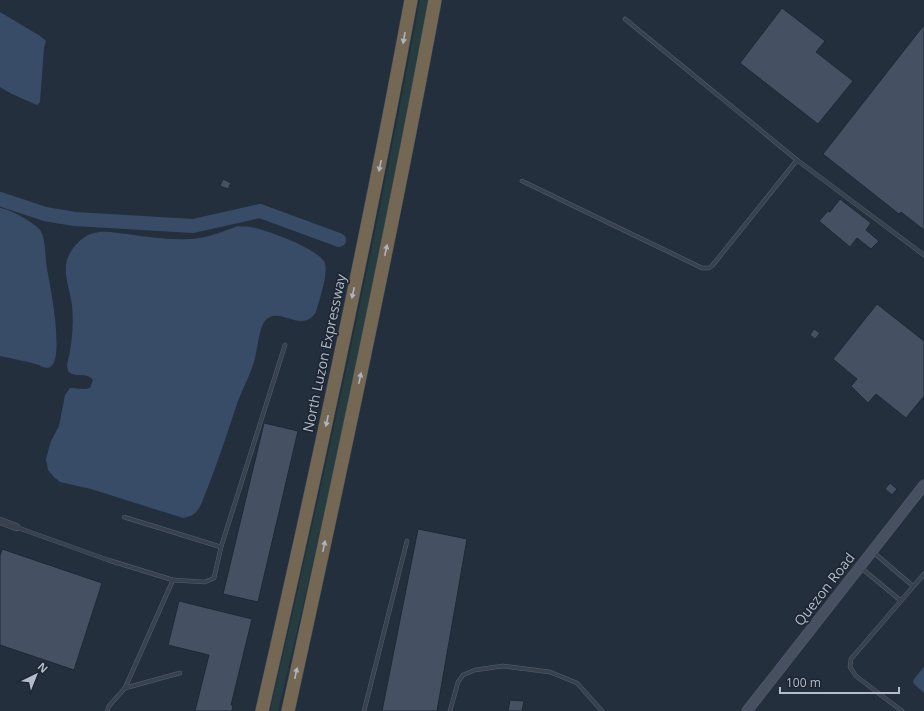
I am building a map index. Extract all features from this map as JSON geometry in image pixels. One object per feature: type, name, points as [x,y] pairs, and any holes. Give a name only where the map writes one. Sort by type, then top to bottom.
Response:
[{"type":"highway","name":"North Luzon Expressway","points":[[262,711],[314,481],[385,138],[411,0]]},
{"type":"highway","points":[[288,711],[336,492],[409,143],[435,0]]},
{"type":"main road","name":"Quezon Road","points":[[747,711],[924,485]]},
{"type":"street","points":[[0,521],[16,527]]},
{"type":"lane","points":[[625,19],[797,160],[924,255]]},
{"type":"lane","points":[[522,181],[702,268],[708,268],[712,266],[797,160]]},
{"type":"lane","points":[[16,527],[108,560],[173,580],[205,582],[214,578],[221,547],[285,345]]},
{"type":"lane","points":[[124,517],[221,547]]},
{"type":"lane","points":[[364,711],[407,541]]},
{"type":"lane","points":[[872,551],[913,586]]},
{"type":"lane","points":[[860,567],[900,600]]},
{"type":"lane","points":[[902,711],[856,676],[850,667],[851,659],[900,600],[924,574]]},
{"type":"lane","points":[[107,711],[109,706],[125,688],[173,580]]},
{"type":"lane","points":[[450,711],[458,682],[463,675],[475,670],[502,666],[550,672],[577,683],[602,711]]},
{"type":"lane","points":[[125,688],[180,673]]},
{"type":"green space","points":[[420,0],[429,0],[358,357],[278,711],[270,711],[349,356],[386,178]]},
{"type":"water","points":[[0,12],[46,41],[44,48],[40,102],[37,105],[0,87]]},
{"type":"water","points":[[0,208],[15,213],[32,223],[40,230],[42,234],[53,305],[56,337],[54,361],[49,368],[0,356]]},
{"type":"water","points":[[238,226],[268,232],[292,241],[322,258],[326,269],[323,288],[316,312],[310,318],[304,321],[276,316],[270,317],[263,324],[252,367],[198,510],[188,517],[183,518],[91,489],[60,482],[48,470],[46,459],[51,441],[59,426],[65,395],[70,388],[90,388],[93,380],[90,377],[74,375],[68,371],[67,365],[73,320],[66,265],[71,251],[81,240],[90,234],[98,232],[110,232],[165,239],[194,239],[220,233]]},
{"type":"water","points":[[924,667],[924,693],[913,683],[914,679]]},
{"type":"building","points":[[782,8],[825,41],[816,52],[853,81],[818,124],[740,63]]},
{"type":"building","points":[[924,25],[924,230],[901,212],[899,214],[823,154]]},
{"type":"building","points":[[223,179],[231,183],[228,189],[220,186]]},
{"type":"building","points":[[840,199],[871,223],[866,230],[879,241],[871,249],[857,238],[850,247],[819,221],[828,211],[830,212]]},
{"type":"building","points":[[877,304],[924,341],[924,396],[906,418],[876,394],[868,403],[851,386],[857,379],[833,359]]},
{"type":"building","points":[[814,329],[820,333],[815,339],[810,335]]},
{"type":"building","points":[[264,423],[298,431],[258,602],[223,594]]},
{"type":"building","points":[[890,483],[897,489],[892,495],[885,489]]},
{"type":"building","points":[[418,529],[467,539],[437,711],[382,711]]},
{"type":"building","points":[[2,549],[102,583],[74,670],[0,645],[0,556]]},
{"type":"building","points":[[179,601],[252,619],[231,705],[233,705],[232,711],[195,711],[209,655],[168,645]]},
{"type":"building","points":[[510,700],[524,701],[522,711],[508,711]]},
{"type":"waterway","points":[[0,199],[45,214],[75,219],[193,226],[260,211],[339,240]]}]
